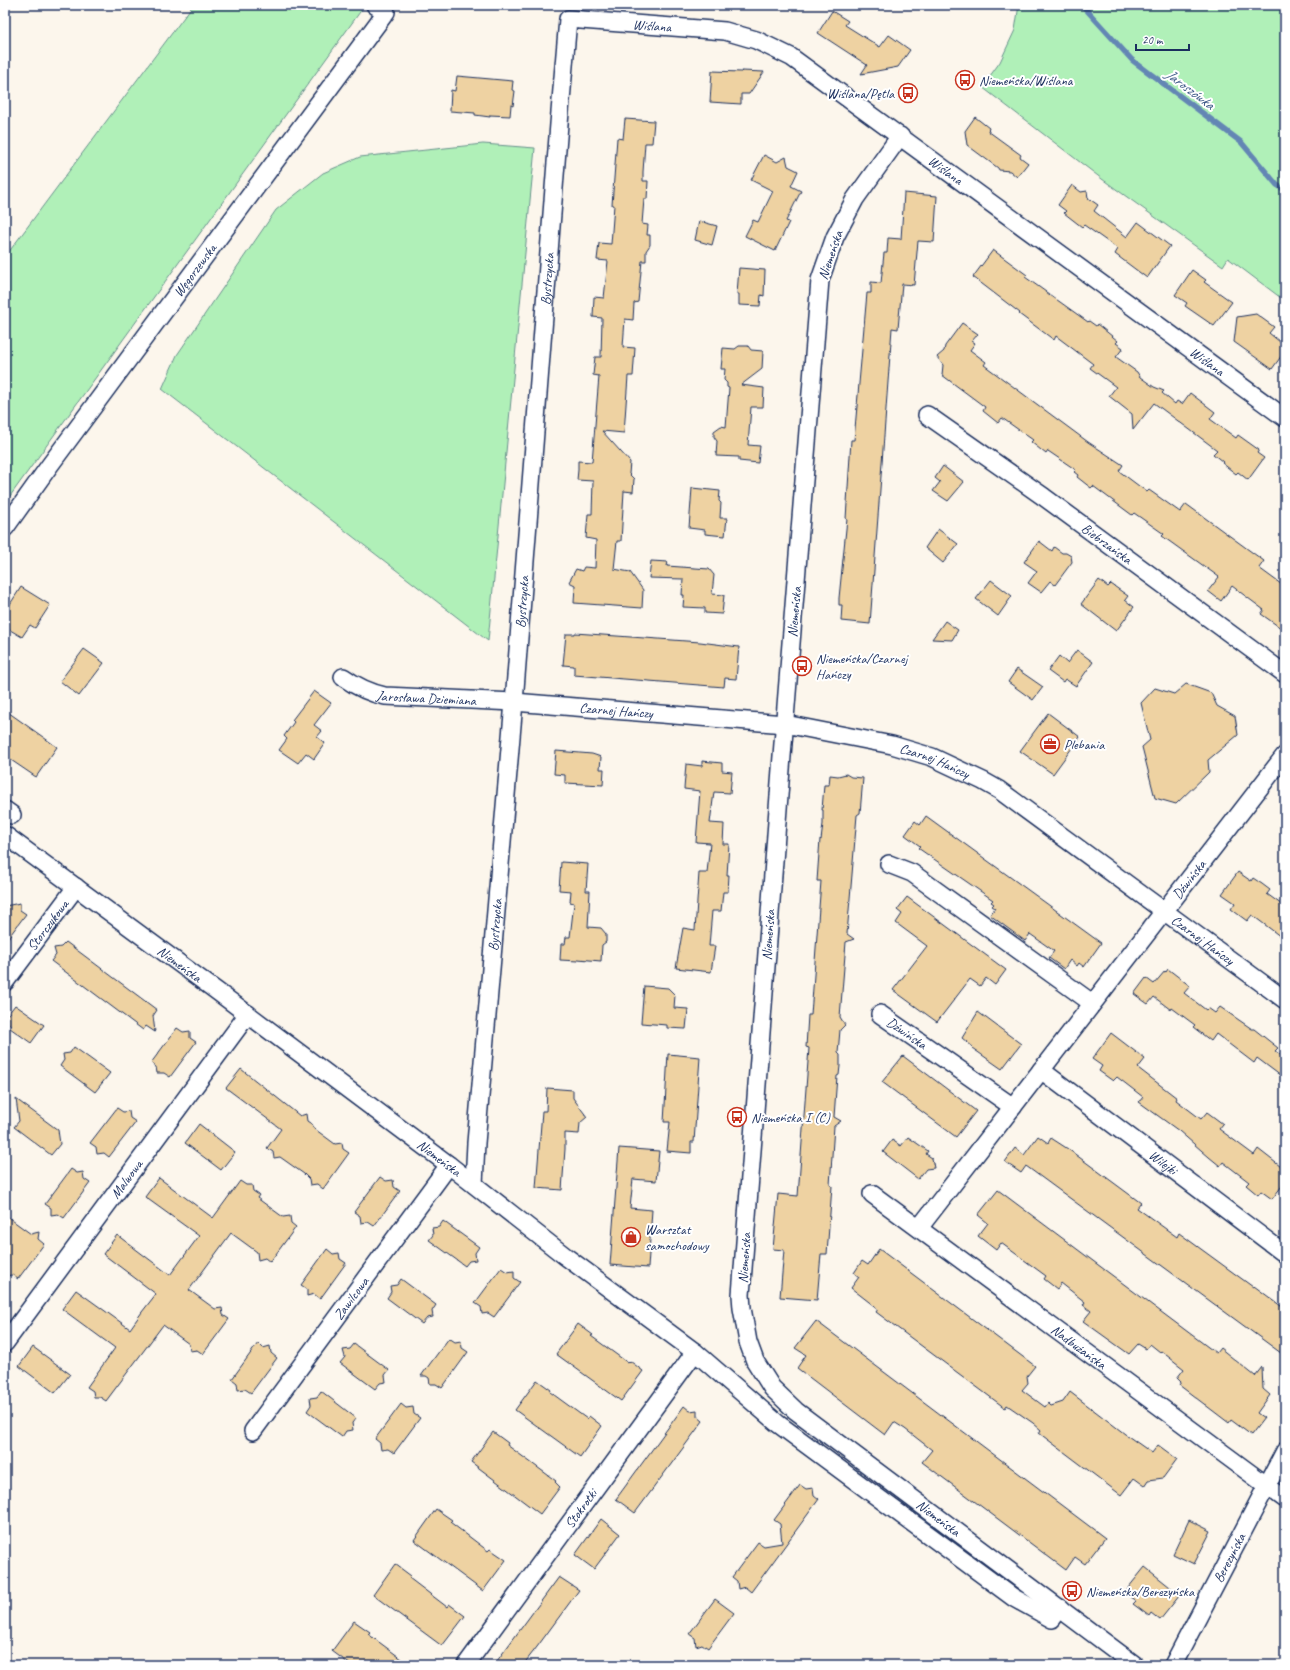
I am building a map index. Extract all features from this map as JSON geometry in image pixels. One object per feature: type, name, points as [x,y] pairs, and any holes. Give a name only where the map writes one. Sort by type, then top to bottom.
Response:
[{"type":"street","name":"Węgorzewska","points":[[5,528],[380,9]]},
{"type":"street","name":"Wiślana","points":[[568,20],[725,31],[741,34],[770,46],[791,57],[1285,418]]},
{"type":"street","name":"Bystrzycka","points":[[474,1184],[476,1143],[514,702],[568,20]]},
{"type":"street","name":"Niemeńska","points":[[900,136],[855,199],[835,237],[820,280],[741,1295],[742,1308],[748,1342],[755,1360],[772,1388],[796,1411],[1135,1665]]},
{"type":"street","name":"Biebrzańska","points":[[927,415],[1044,498],[1285,674]]},
{"type":"street","name":"Jarosława Dziemiana","points":[[343,677],[371,694],[514,702]]},
{"type":"street","name":"Czarnej Hańczy","points":[[514,702],[785,724],[892,745],[932,757],[965,771],[999,790],[1285,1000]]},
{"type":"street","name":"Dźwińska","points":[[919,1228],[1285,755]]},
{"type":"street","name":"Niemeńska","points":[[5,835],[248,1014],[449,1165],[565,1256],[696,1352],[777,1423],[1014,1598],[1052,1620],[1060,1608]]},
{"type":"street","points":[[889,864],[912,873],[1092,1003]]},
{"type":"street","name":"Storczykowa","points":[[5,982],[76,887]]},
{"type":"street","name":"Malwowa","points":[[5,1343],[248,1014]]},
{"type":"street","name":"Dźwińska","points":[[880,1014],[1013,1107]]},
{"type":"street","name":"Wilejki","points":[[1041,1070],[1285,1254]]},
{"type":"street","name":"Zawilcowa","points":[[253,1431],[449,1165]]},
{"type":"street","name":"Nadbużańska","points":[[872,1194],[1285,1499]]},
{"type":"street","name":"Stokrotki","points":[[466,1665],[696,1352]]},
{"type":"street","name":"Berezyńska","points":[[1173,1665],[1285,1451]]},
{"type":"green space","points":[[193,5],[365,5],[5,503],[5,257]]},
{"type":"green space","points":[[1019,5],[1285,5],[1285,301],[1228,258],[1223,266],[1102,179],[982,87],[1000,62],[1015,30]]},
{"type":"green space","points":[[483,144],[535,148],[488,641],[162,389],[177,355],[276,210],[323,173],[360,157]]},
{"type":"building","points":[[832,11],[848,21],[845,25],[880,47],[889,35],[910,50],[898,67],[861,74],[867,65],[818,33]]},
{"type":"building","points":[[712,71],[764,72],[749,94],[741,94],[741,104],[710,102]]},
{"type":"building","points":[[457,76],[513,81],[512,90],[515,91],[510,116],[490,115],[490,117],[475,115],[475,113],[450,111],[451,90],[455,91]]},
{"type":"building","points":[[975,117],[989,128],[988,131],[1021,155],[1020,157],[1028,163],[1017,177],[1010,171],[999,170],[967,145],[965,131]]},
{"type":"building","points":[[625,119],[654,121],[652,143],[645,143],[643,172],[643,181],[648,181],[647,199],[644,199],[642,224],[648,225],[647,235],[650,235],[650,245],[646,251],[646,261],[642,261],[638,302],[634,303],[633,320],[625,319],[623,347],[635,348],[633,376],[628,376],[624,433],[602,431],[630,462],[629,474],[634,479],[633,492],[624,491],[621,541],[617,541],[614,569],[630,572],[643,590],[642,608],[574,603],[575,585],[569,582],[576,569],[582,571],[584,567],[595,568],[596,540],[586,538],[588,514],[592,514],[593,481],[577,480],[578,461],[592,462],[599,376],[593,375],[595,357],[601,357],[602,318],[593,317],[594,297],[604,298],[608,261],[597,260],[599,243],[611,244],[614,205],[612,205],[617,138],[623,139]]},
{"type":"building","points":[[764,155],[777,162],[786,157],[788,166],[798,171],[791,186],[801,191],[786,221],[789,222],[775,251],[745,236],[753,220],[758,222],[773,191],[751,180]]},
{"type":"building","points":[[1072,185],[1081,192],[1087,191],[1088,198],[1098,205],[1094,211],[1127,237],[1138,222],[1170,246],[1147,278],[1115,254],[1118,249],[1084,225],[1082,227],[1064,213],[1066,211],[1058,205]]},
{"type":"building","points":[[904,193],[937,196],[934,242],[918,241],[914,285],[902,284],[898,329],[892,328],[870,624],[841,621],[842,605],[839,605],[839,598],[847,519],[851,440],[854,440],[867,293],[871,293],[871,282],[881,283],[884,253],[887,253],[888,238],[901,239]]},
{"type":"building","points":[[699,221],[717,226],[712,245],[695,240]]},
{"type":"building","points":[[993,250],[1027,275],[1025,277],[1088,322],[1089,321],[1096,326],[1097,324],[1118,341],[1116,343],[1123,348],[1116,357],[1137,372],[1140,377],[1154,387],[1164,391],[1162,393],[1175,404],[1177,401],[1182,404],[1190,393],[1215,412],[1210,419],[1236,438],[1238,435],[1259,450],[1257,453],[1264,458],[1248,480],[1238,472],[1236,474],[1222,463],[1223,462],[1213,454],[1217,450],[1154,403],[1133,430],[1132,414],[1109,396],[1116,387],[1090,368],[1093,364],[1056,336],[1054,340],[973,277]]},
{"type":"building","points":[[739,268],[765,270],[764,296],[761,295],[760,306],[739,305],[739,294],[737,294]]},
{"type":"building","points":[[1192,270],[1206,280],[1204,282],[1232,302],[1214,326],[1185,306],[1187,303],[1175,295]]},
{"type":"building","points":[[1256,314],[1274,327],[1269,333],[1285,346],[1285,351],[1272,369],[1234,342],[1237,317]]},
{"type":"building","points":[[962,323],[978,334],[972,341],[975,343],[970,350],[986,362],[984,365],[1088,442],[1123,465],[1119,471],[1147,492],[1149,490],[1180,512],[1186,504],[1264,561],[1259,568],[1285,587],[1285,631],[1261,614],[1264,610],[1232,586],[1221,601],[1208,591],[1219,577],[1162,536],[1164,534],[1134,513],[1132,515],[1093,486],[1091,488],[1077,477],[1078,475],[1074,472],[1076,470],[1048,451],[1046,454],[1031,442],[1033,440],[1002,418],[998,423],[983,411],[985,407],[942,375],[943,365],[937,357],[944,351],[945,346]]},
{"type":"building","points":[[739,346],[748,346],[751,350],[763,351],[762,369],[741,385],[764,388],[763,407],[751,407],[748,445],[760,446],[758,463],[739,461],[739,457],[716,456],[717,441],[714,437],[714,431],[721,426],[726,427],[729,388],[724,380],[725,369],[721,369],[723,348],[735,349]]},
{"type":"building","points":[[943,466],[964,482],[948,501],[933,491],[940,482],[935,478]]},
{"type":"building","points":[[692,488],[720,491],[720,518],[727,518],[725,536],[705,534],[705,530],[689,528]]},
{"type":"building","points":[[938,529],[958,544],[943,563],[925,548]]},
{"type":"building","points":[[1039,541],[1052,551],[1054,547],[1062,553],[1066,553],[1071,556],[1072,562],[1055,585],[1050,581],[1041,592],[1028,583],[1037,571],[1024,562]]},
{"type":"building","points":[[651,561],[668,562],[667,566],[709,569],[714,575],[712,594],[724,595],[722,614],[705,613],[705,608],[683,607],[683,579],[649,578]]},
{"type":"building","points":[[991,580],[1012,596],[998,616],[976,599]]},
{"type":"building","points":[[1099,580],[1108,587],[1111,584],[1128,596],[1125,600],[1134,607],[1116,631],[1081,604]]},
{"type":"building","points":[[21,587],[50,605],[35,628],[30,625],[22,637],[5,627],[5,612]]},
{"type":"building","points":[[945,621],[958,630],[952,640],[932,639]]},
{"type":"building","points":[[575,633],[700,642],[739,647],[736,679],[725,678],[724,687],[574,675],[574,666],[563,665],[566,634]]},
{"type":"building","points":[[84,649],[104,663],[79,696],[60,681]]},
{"type":"building","points":[[1077,650],[1093,662],[1076,686],[1065,679],[1063,682],[1048,671],[1059,656],[1067,663]]},
{"type":"building","points":[[1017,669],[1043,687],[1033,700],[1008,682]]},
{"type":"building","points":[[1186,684],[1211,693],[1217,706],[1235,716],[1238,735],[1208,760],[1209,772],[1176,804],[1155,798],[1142,747],[1150,740],[1141,703],[1155,688],[1174,694]]},
{"type":"building","points":[[314,691],[331,703],[314,725],[322,731],[317,737],[325,743],[314,759],[306,753],[298,763],[279,750],[287,739],[284,736],[294,722],[292,720]]},
{"type":"building","points":[[5,710],[57,747],[36,777],[5,756]]},
{"type":"building","name":"Plebania","points":[[1048,713],[1080,737],[1053,774],[1020,751]]},
{"type":"building","points":[[556,751],[592,754],[601,757],[600,769],[604,769],[603,785],[565,783],[565,775],[554,774]]},
{"type":"building","points":[[702,761],[722,763],[722,771],[732,772],[730,793],[714,792],[710,823],[724,824],[723,844],[729,844],[727,875],[729,875],[728,892],[723,892],[721,911],[712,911],[709,946],[715,946],[711,972],[676,968],[683,928],[695,930],[699,873],[707,873],[710,843],[696,842],[700,791],[684,789],[686,764],[702,766]]},
{"type":"building","points":[[846,774],[851,777],[863,778],[860,813],[857,815],[847,934],[854,939],[846,942],[840,1017],[845,1025],[840,1030],[838,1053],[840,1055],[840,1066],[839,1075],[837,1076],[834,1117],[841,1121],[834,1126],[830,1185],[832,1186],[827,1254],[821,1254],[817,1300],[780,1297],[784,1250],[773,1249],[778,1194],[798,1196],[809,1048],[806,1047],[808,1015],[811,1015],[821,881],[817,881],[820,839],[821,840],[823,824],[822,810],[824,785],[829,785],[830,775],[838,776]]},
{"type":"building","points":[[926,816],[1101,943],[1084,967],[1079,963],[1077,966],[1070,960],[1064,969],[1049,958],[1054,951],[1030,934],[1025,941],[990,915],[995,908],[992,906],[994,904],[991,902],[993,900],[918,848],[920,846],[905,835],[915,821],[920,825]]},
{"type":"building","points":[[561,862],[588,864],[586,891],[590,891],[588,927],[601,928],[606,934],[606,942],[602,945],[601,961],[578,959],[578,961],[560,960],[561,944],[565,944],[566,937],[570,937],[574,903],[570,902],[571,891],[559,890]]},
{"type":"building","points":[[1238,872],[1251,881],[1253,878],[1262,884],[1270,890],[1267,894],[1285,907],[1285,940],[1252,915],[1247,921],[1231,909],[1235,903],[1222,894]]},
{"type":"building","points":[[907,897],[1006,970],[995,985],[986,978],[980,986],[970,979],[937,1022],[893,990],[927,946],[896,923],[902,914],[897,910]]},
{"type":"building","points":[[20,903],[20,910],[26,914],[5,942],[5,906]]},
{"type":"building","points":[[66,942],[157,1010],[153,1016],[155,1032],[146,1026],[143,1030],[51,961],[56,955],[54,948],[61,947]]},
{"type":"building","points":[[1168,969],[1190,986],[1184,993],[1206,1010],[1208,1008],[1215,1013],[1220,1007],[1254,1029],[1278,1048],[1275,1051],[1285,1058],[1285,1079],[1257,1058],[1254,1063],[1216,1034],[1211,1041],[1193,1027],[1195,1025],[1154,997],[1148,1004],[1134,994],[1146,978],[1154,984]]},
{"type":"building","points":[[644,986],[668,988],[675,995],[674,1008],[688,1009],[686,1029],[667,1028],[667,1025],[641,1023]]},
{"type":"building","points":[[15,1005],[44,1025],[31,1043],[10,1028],[12,1026],[5,1021],[5,1018]]},
{"type":"building","points":[[978,1012],[1021,1044],[1002,1069],[972,1048],[973,1047],[962,1038]]},
{"type":"building","points":[[177,1028],[183,1032],[190,1031],[190,1038],[196,1042],[170,1077],[164,1073],[157,1073],[156,1067],[151,1063]]},
{"type":"building","points":[[1111,1033],[1145,1059],[1138,1068],[1177,1098],[1176,1100],[1201,1119],[1207,1112],[1223,1124],[1219,1129],[1254,1155],[1258,1149],[1285,1170],[1285,1182],[1272,1199],[1261,1191],[1258,1195],[1246,1185],[1249,1182],[1223,1162],[1220,1166],[1179,1131],[1139,1102],[1143,1097],[1117,1077],[1113,1081],[1099,1071],[1102,1066],[1092,1059]]},
{"type":"building","points":[[74,1047],[110,1073],[95,1092],[60,1066],[64,1060],[63,1054],[70,1053]]},
{"type":"building","points":[[668,1054],[700,1057],[694,1142],[691,1142],[691,1153],[667,1151],[670,1122],[664,1122]]},
{"type":"building","points":[[903,1056],[976,1111],[956,1137],[882,1082]]},
{"type":"building","points":[[241,1069],[300,1116],[306,1114],[307,1121],[313,1125],[312,1127],[335,1144],[342,1143],[343,1149],[349,1153],[323,1189],[317,1184],[310,1185],[309,1179],[304,1174],[280,1157],[274,1158],[273,1152],[267,1148],[281,1129],[226,1088]]},
{"type":"building","points":[[547,1088],[573,1090],[573,1098],[587,1117],[580,1123],[579,1134],[565,1133],[562,1190],[536,1188],[542,1111],[546,1111]]},
{"type":"building","points":[[16,1099],[58,1130],[60,1144],[51,1155],[14,1127],[19,1121]]},
{"type":"building","points":[[117,1108],[123,1112],[129,1111],[130,1118],[136,1122],[109,1157],[104,1153],[97,1154],[96,1147],[90,1143]]},
{"type":"building","points":[[199,1124],[235,1152],[221,1170],[185,1143]]},
{"type":"building","points":[[1038,1136],[1048,1143],[1051,1138],[1068,1149],[1141,1203],[1137,1208],[1177,1237],[1179,1233],[1285,1309],[1285,1356],[1026,1166],[1021,1173],[1005,1162],[1015,1148],[1024,1155]]},
{"type":"building","points":[[908,1137],[928,1151],[926,1154],[932,1158],[934,1168],[926,1169],[918,1179],[883,1152],[892,1140],[901,1146]]},
{"type":"building","points":[[619,1148],[659,1151],[656,1181],[633,1179],[630,1208],[652,1210],[648,1268],[610,1265]]},
{"type":"building","points":[[71,1169],[77,1173],[83,1172],[84,1179],[90,1183],[64,1218],[58,1214],[51,1215],[51,1208],[45,1204]]},
{"type":"building","points":[[380,1177],[386,1181],[393,1180],[394,1187],[400,1191],[374,1226],[368,1222],[361,1223],[360,1216],[354,1212]]},
{"type":"building","points":[[159,1178],[213,1218],[240,1181],[246,1185],[252,1185],[253,1191],[259,1195],[257,1198],[283,1217],[290,1216],[291,1223],[296,1227],[270,1262],[265,1258],[258,1260],[257,1252],[231,1233],[189,1290],[215,1309],[222,1308],[223,1315],[229,1319],[203,1354],[197,1350],[190,1351],[189,1344],[163,1325],[106,1401],[100,1397],[94,1397],[93,1391],[87,1387],[115,1348],[62,1309],[76,1290],[130,1329],[156,1294],[103,1254],[117,1235],[170,1275],[199,1236],[145,1197]]},
{"type":"building","points":[[998,1190],[1216,1353],[1220,1348],[1255,1376],[1262,1367],[1263,1389],[1270,1395],[1257,1413],[1264,1418],[1251,1435],[1231,1420],[1229,1423],[1179,1385],[1181,1382],[1177,1378],[1184,1369],[1161,1351],[1160,1352],[1150,1344],[1146,1349],[1138,1344],[1129,1354],[1083,1321],[1091,1311],[1083,1305],[1085,1302],[1061,1283],[1057,1289],[1044,1279],[1046,1276],[1001,1243],[996,1250],[978,1236],[988,1223],[978,1215]]},
{"type":"building","points":[[5,1215],[31,1234],[39,1232],[38,1239],[44,1244],[18,1279],[12,1275],[5,1276]]},
{"type":"building","points":[[443,1221],[479,1247],[475,1253],[476,1260],[469,1261],[465,1266],[429,1240],[433,1235],[432,1228],[439,1227]]},
{"type":"building","points":[[327,1249],[333,1254],[339,1253],[340,1259],[346,1263],[320,1299],[314,1294],[307,1296],[307,1289],[301,1285]]},
{"type":"building","points":[[879,1249],[1035,1366],[1027,1376],[1028,1383],[1022,1390],[1045,1407],[1048,1403],[1051,1406],[1063,1402],[1070,1392],[1152,1453],[1158,1445],[1177,1459],[1163,1478],[1149,1480],[1145,1486],[1134,1478],[1121,1495],[1039,1433],[1041,1430],[1033,1423],[1007,1405],[1005,1408],[876,1312],[878,1309],[851,1288],[859,1277],[854,1273],[862,1261],[868,1265]]},
{"type":"building","points":[[501,1268],[507,1272],[514,1271],[514,1278],[520,1282],[494,1317],[488,1313],[482,1314],[481,1307],[475,1303]]},
{"type":"building","points":[[401,1279],[436,1305],[432,1311],[433,1317],[427,1318],[422,1324],[387,1298],[391,1292],[390,1286],[397,1285]]},
{"type":"building","points":[[816,1321],[1105,1538],[1085,1564],[1075,1557],[1066,1570],[922,1462],[932,1450],[905,1429],[894,1422],[885,1435],[797,1368],[806,1355],[795,1348]]},
{"type":"building","points":[[578,1324],[593,1335],[591,1336],[628,1363],[630,1361],[643,1371],[621,1401],[556,1354]]},
{"type":"building","points":[[449,1338],[455,1342],[461,1341],[462,1348],[468,1352],[442,1388],[436,1384],[430,1384],[429,1378],[426,1376],[421,1376]]},
{"type":"building","points":[[258,1343],[263,1348],[270,1346],[271,1353],[277,1358],[251,1393],[245,1389],[238,1390],[237,1383],[232,1379]]},
{"type":"building","points":[[354,1344],[389,1370],[385,1375],[386,1382],[380,1383],[375,1389],[340,1363],[345,1357],[343,1350],[350,1349]]},
{"type":"building","points":[[33,1347],[70,1374],[55,1393],[19,1366]]},
{"type":"building","points":[[537,1380],[551,1390],[550,1392],[587,1419],[589,1416],[602,1426],[580,1457],[515,1410]]},
{"type":"building","points":[[321,1391],[356,1418],[352,1423],[353,1430],[346,1431],[342,1437],[307,1411],[311,1405],[310,1398],[317,1397]]},
{"type":"building","points":[[401,1404],[406,1408],[413,1407],[414,1414],[420,1418],[394,1453],[388,1449],[381,1450],[380,1443],[375,1439]]},
{"type":"building","points":[[684,1406],[690,1411],[697,1410],[697,1416],[703,1421],[635,1513],[616,1499]]},
{"type":"building","points":[[493,1432],[508,1443],[507,1445],[556,1481],[555,1482],[560,1487],[540,1514],[471,1462]]},
{"type":"building","points":[[800,1485],[806,1489],[813,1488],[814,1495],[819,1499],[751,1592],[745,1587],[738,1589],[737,1581],[732,1577],[758,1542],[764,1546],[782,1543],[780,1524],[774,1520]]},
{"type":"building","points":[[436,1509],[452,1520],[450,1522],[488,1551],[490,1549],[506,1560],[483,1591],[414,1540]]},
{"type":"building","points":[[601,1519],[620,1534],[594,1569],[575,1555]]},
{"type":"building","points":[[1189,1520],[1211,1531],[1194,1564],[1173,1554]]},
{"type":"building","points":[[395,1564],[411,1576],[409,1578],[447,1607],[449,1604],[465,1616],[442,1646],[373,1595]]},
{"type":"building","points":[[1145,1567],[1180,1595],[1160,1620],[1151,1613],[1149,1616],[1133,1604],[1136,1601],[1124,1593]]},
{"type":"building","points":[[559,1577],[579,1590],[537,1647],[523,1665],[494,1665]]},
{"type":"building","points":[[715,1599],[734,1613],[708,1648],[702,1644],[696,1646],[695,1638],[689,1634]]},
{"type":"building","points":[[354,1621],[370,1632],[368,1634],[410,1665],[351,1665],[332,1651]]},
{"type":"waterway","name":"Jaroszówka","points":[[1082,5],[1132,60],[1241,142],[1277,185],[1285,190]]},
{"type":"place","name":"Niemeńska/Wiślana","points":[[965,80]]},
{"type":"place","name":"Wiślana/Pętla","points":[[908,93]]},
{"type":"place","name":"Niemeńska/Czarnej Hańczy","points":[[802,666]]},
{"type":"place","name":"Plebania","points":[[1050,744]]},
{"type":"place","name":"Niemeńska I (C)","points":[[737,1117]]},
{"type":"place","name":"Warsztat samochodowy","points":[[631,1237]]},
{"type":"place","name":"Niemeńska/Berezyńska","points":[[1072,1591]]}]
